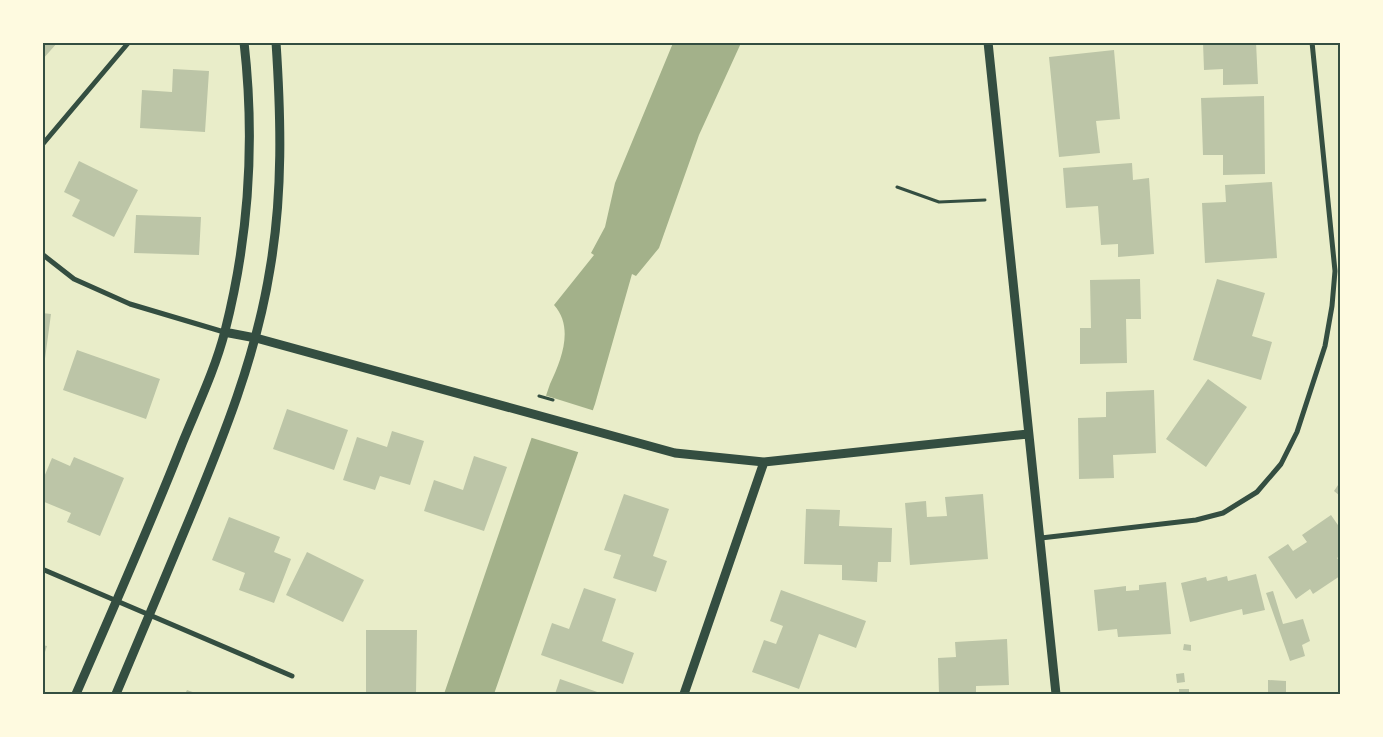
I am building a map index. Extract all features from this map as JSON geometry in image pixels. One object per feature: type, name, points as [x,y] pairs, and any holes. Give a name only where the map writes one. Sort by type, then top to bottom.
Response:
[{"type":"street","points":[[42,145],[129,42]]},
{"type":"street","points":[[76,694],[166,484],[224,332],[237,274],[247,202],[250,113],[244,42]]},
{"type":"street","points":[[116,694],[239,396],[256,338],[270,269],[278,208],[281,111],[276,42]]},
{"type":"street","points":[[988,42],[1056,694]]},
{"type":"street","points":[[1041,538],[1196,520],[1223,513],[1256,492],[1281,464],[1297,432],[1325,346],[1332,306],[1335,271],[1312,42]]},
{"type":"street","points":[[42,254],[74,279],[130,304],[224,332],[256,338],[675,453],[719,459],[764,462],[1028,434]]},
{"type":"street","points":[[684,694],[764,462]]},
{"type":"street","points":[[42,568],[292,676]]},
{"type":"path","points":[[897,187],[939,202],[985,200]]},
{"type":"shaded area","points":[[673,43],[741,43],[699,135],[659,248],[636,276],[632,274],[595,404],[494,694],[444,694],[550,384],[562,354],[565,333],[564,323],[554,305],[594,255],[591,253],[605,227],[615,183]]},
{"type":"pier","points":[[544,395],[595,411],[581,453],[529,437]]},
{"type":"building","points":[[42,42],[58,42],[42,60]]},
{"type":"building","points":[[1203,42],[1256,42],[1258,84],[1223,85],[1223,69],[1204,70]]},
{"type":"building","points":[[1114,50],[1120,119],[1096,121],[1100,153],[1059,157],[1049,57]]},
{"type":"building","points":[[173,69],[209,71],[205,132],[140,128],[142,90],[172,92]]},
{"type":"building","points":[[1264,96],[1265,174],[1223,175],[1223,155],[1203,155],[1201,98]]},
{"type":"building","points":[[79,161],[138,190],[114,237],[72,216],[80,200],[64,192]]},
{"type":"building","points":[[1132,163],[1133,180],[1149,178],[1154,254],[1118,257],[1118,244],[1101,245],[1098,206],[1066,208],[1063,168]]},
{"type":"building","points":[[1272,182],[1277,258],[1205,263],[1202,203],[1226,202],[1225,185]]},
{"type":"building","points":[[136,215],[201,217],[199,255],[134,253]]},
{"type":"building","points":[[1140,279],[1141,319],[1126,319],[1127,363],[1080,364],[1080,328],[1091,328],[1090,280]]},
{"type":"building","points":[[1217,279],[1265,293],[1252,336],[1272,342],[1261,380],[1193,360]]},
{"type":"building","points":[[42,313],[51,314],[44,366],[42,366]]},
{"type":"building","points":[[77,350],[160,379],[146,419],[63,390]]},
{"type":"building","points":[[1208,379],[1247,407],[1206,467],[1166,439]]},
{"type":"building","points":[[1154,390],[1156,453],[1113,455],[1114,478],[1079,479],[1078,418],[1106,417],[1106,392]]},
{"type":"building","points":[[287,409],[348,430],[334,470],[273,449]]},
{"type":"building","points":[[392,431],[424,441],[410,485],[380,476],[375,490],[343,480],[357,437],[387,447]]},
{"type":"building","points":[[474,456],[507,467],[484,531],[424,511],[434,480],[463,490]]},
{"type":"building","points":[[74,457],[124,478],[100,536],[67,522],[71,513],[42,501],[42,482],[52,458],[70,466]]},
{"type":"building","points":[[1340,482],[1340,496],[1334,491]]},
{"type":"building","points":[[624,494],[669,509],[653,556],[667,561],[656,592],[613,578],[621,555],[604,550]]},
{"type":"building","points":[[983,494],[988,559],[910,565],[905,503],[926,501],[927,517],[947,516],[945,497]]},
{"type":"building","points":[[806,509],[840,510],[839,526],[892,528],[891,562],[878,562],[877,582],[842,580],[842,565],[804,564]]},
{"type":"building","points":[[1331,515],[1340,528],[1340,556],[1337,558],[1340,562],[1340,576],[1313,594],[1310,589],[1296,599],[1268,557],[1288,544],[1293,551],[1307,542],[1302,535]]},
{"type":"building","points":[[229,517],[280,537],[274,552],[291,559],[274,603],[239,590],[245,573],[212,560]]},
{"type":"building","points":[[307,552],[364,580],[343,622],[286,595]]},
{"type":"building","points":[[1256,574],[1265,610],[1243,615],[1242,609],[1190,622],[1181,583],[1206,577],[1207,581],[1227,576],[1228,581]]},
{"type":"building","points":[[1166,582],[1171,634],[1118,637],[1117,629],[1098,631],[1094,590],[1126,586],[1126,591],[1139,590],[1139,585]]},
{"type":"building","points":[[584,588],[616,599],[602,641],[634,653],[623,684],[541,655],[552,623],[569,629]]},
{"type":"building","points":[[781,590],[866,621],[856,648],[819,634],[799,689],[752,672],[764,640],[776,644],[783,626],[770,621]]},
{"type":"building","points":[[1273,591],[1283,624],[1303,619],[1310,641],[1302,645],[1305,656],[1290,661],[1266,593]]},
{"type":"building","points":[[366,630],[417,630],[416,694],[366,694]]},
{"type":"building","points":[[1007,639],[1009,685],[976,686],[976,694],[939,694],[938,658],[956,657],[955,642]]},
{"type":"building","points":[[1184,644],[1191,645],[1191,651],[1183,650]]},
{"type":"building","points":[[42,645],[47,646],[43,658],[42,658]]},
{"type":"building","points":[[1184,673],[1185,682],[1177,683],[1176,674]]},
{"type":"building","points":[[560,679],[603,694],[555,694]]},
{"type":"building","points":[[1268,680],[1286,681],[1286,692],[1268,692]]},
{"type":"building","points":[[1179,689],[1189,689],[1189,694],[1179,694]]},
{"type":"building","points":[[187,690],[198,694],[185,694]]}]
